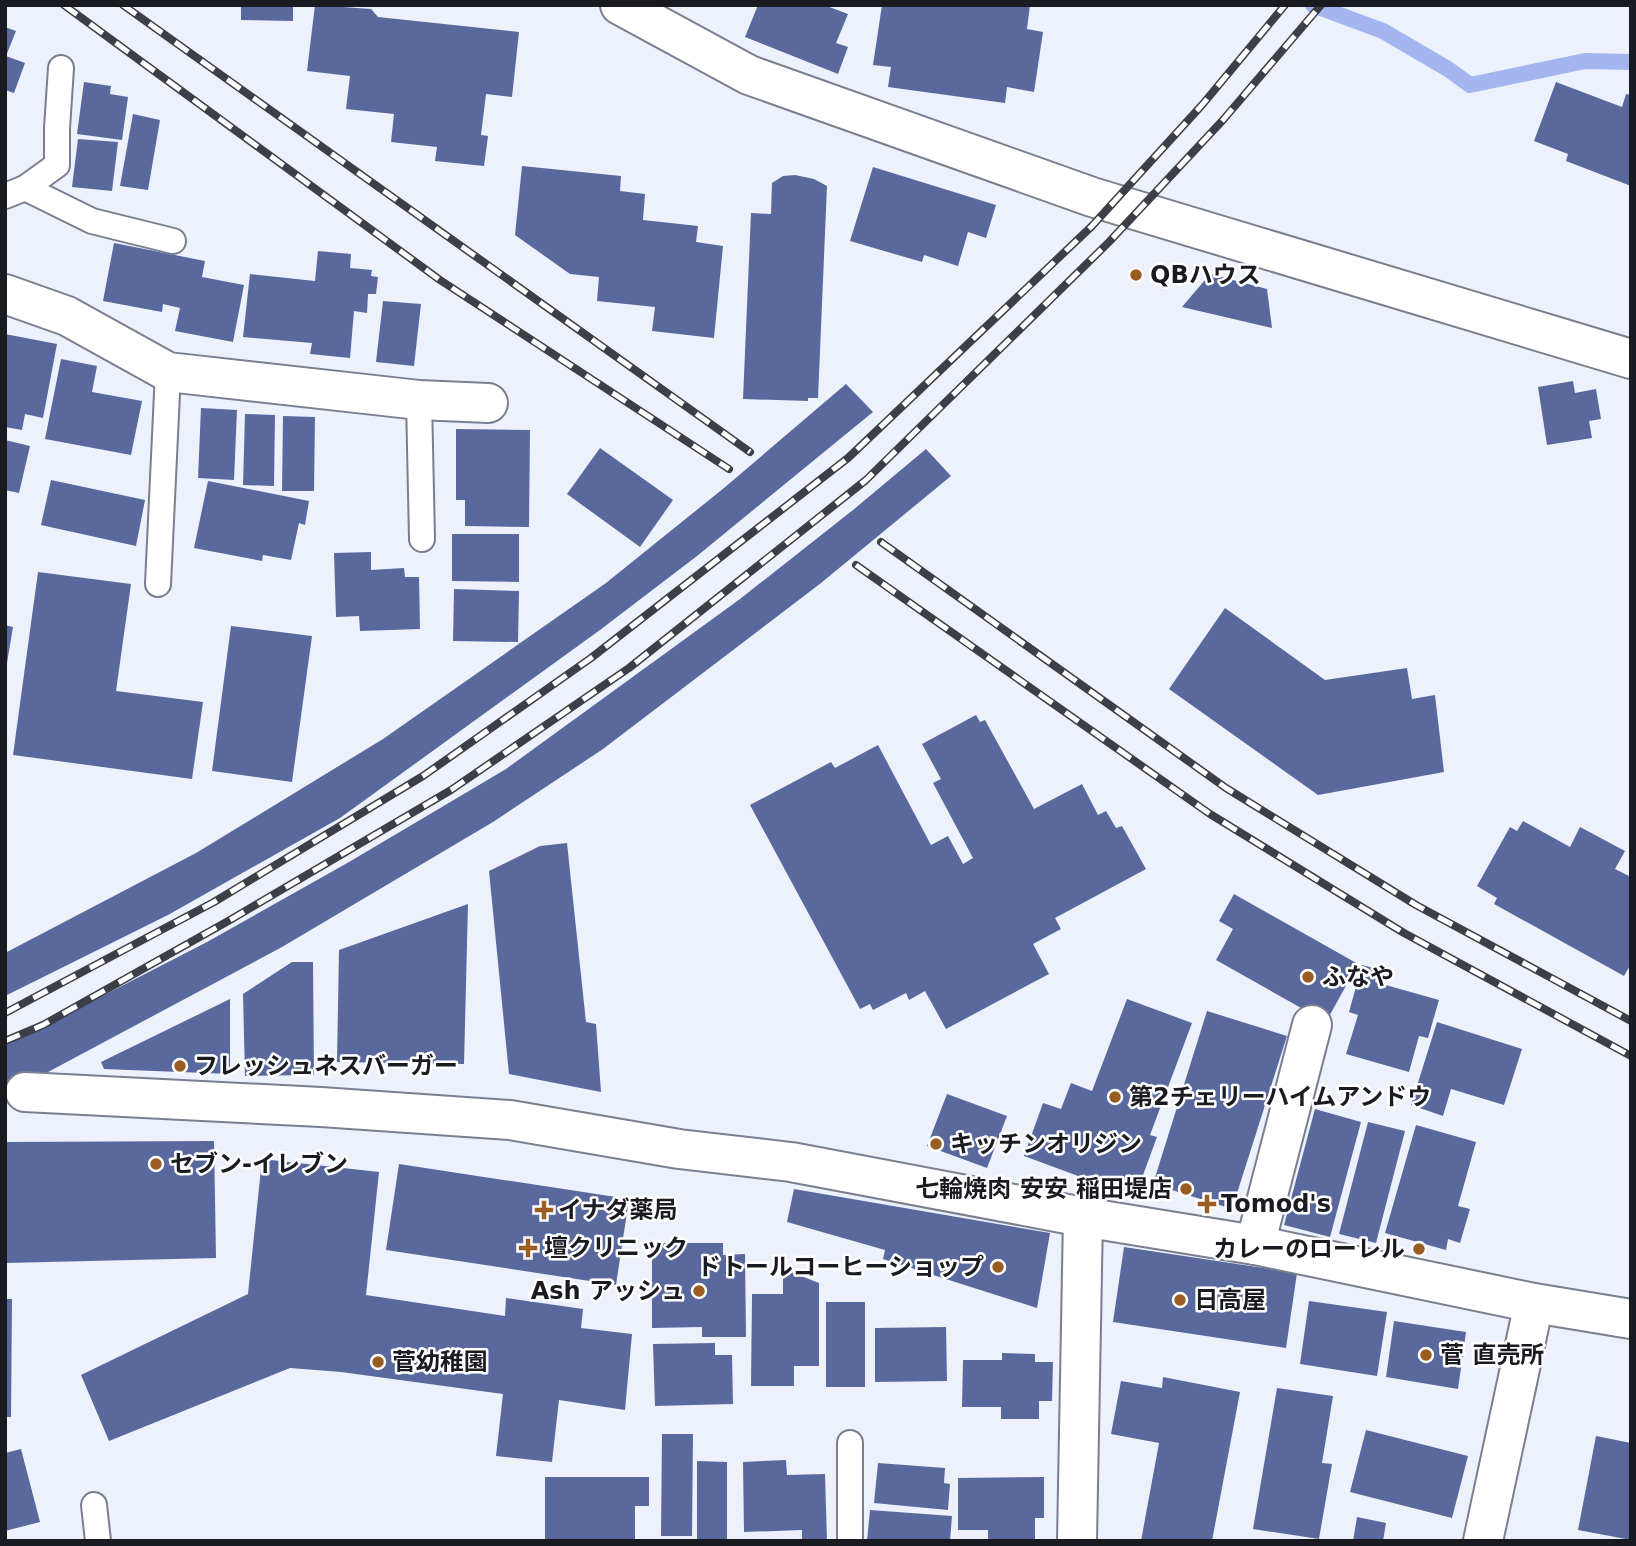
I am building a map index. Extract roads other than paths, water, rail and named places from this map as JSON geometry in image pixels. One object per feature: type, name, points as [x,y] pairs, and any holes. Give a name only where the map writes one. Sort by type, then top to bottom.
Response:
[{"type":"street","points":[[620,5],[749,75],[1092,197],[1631,359]]},
{"type":"street","points":[[5,294],[67,316],[168,372],[419,400],[488,403]]},
{"type":"street","points":[[1255,1245],[1312,1025]]},
{"type":"street","points":[[25,1092],[510,1120],[679,1149],[791,1163],[1083,1217],[1255,1245],[1534,1303],[1631,1319]]},
{"type":"street","points":[[1077,1541],[1083,1217]]},
{"type":"street","points":[[1483,1541],[1534,1303]]},
{"type":"lane","points":[[15,192],[57,165],[61,68]]},
{"type":"lane","points":[[15,192],[92,220],[173,242]]},
{"type":"lane","points":[[158,584],[168,372]]},
{"type":"lane","points":[[419,400],[422,539]]},
{"type":"lane","points":[[850,1443],[850,1541]]},
{"type":"lane","points":[[94,1505],[98,1541]]},
{"type":"waterway","points":[[1313,5],[1383,31],[1470,85],[1585,61],[1631,62]]},
{"type":"railway","points":[[64,5],[440,280],[729,469]]},
{"type":"railway","points":[[123,5],[750,452]]},
{"type":"railway","points":[[5,1013],[214,902],[423,776],[591,658],[848,458],[1092,226],[1202,105],[1285,5]]},
{"type":"railway","points":[[5,1041],[43,1025],[230,920],[451,790],[629,668],[866,480],[1109,242],[1223,120],[1321,5]]},
{"type":"railway","points":[[881,542],[1226,788],[1416,905],[1631,1021]]},
{"type":"railway","points":[[856,565],[1210,814],[1404,933],[1631,1056]]},
{"type":"place","name":"QBハウス","points":[[1136,275]]},
{"type":"place","name":"ふなや","points":[[1308,977]]},
{"type":"place","name":"フレッシュネスバーガー","points":[[180,1066]]},
{"type":"place","name":"第2チェリーハイムアンドウ","points":[[1115,1097]]},
{"type":"place","name":"キッチンオリジン","points":[[936,1144]]},
{"type":"place","name":"セブン-イレブン","points":[[156,1164]]},
{"type":"place","name":"七輪焼肉 安安 稲田堤店","points":[[1186,1189]]},
{"type":"place","name":"Tomod's","points":[[1207,1204]]},
{"type":"place","name":"イナダ薬局","points":[[544,1210]]},
{"type":"place","name":"壇クリニック","points":[[528,1248]]},
{"type":"place","name":"カレーのローレル","points":[[1419,1249]]},
{"type":"place","name":"ドトールコーヒーショップ","points":[[998,1267]]},
{"type":"place","name":"Ash アッシュ","points":[[699,1291]]},
{"type":"place","name":"日高屋","points":[[1180,1300]]},
{"type":"place","name":"菅 直売所","points":[[1426,1355]]},
{"type":"place","name":"菅幼稚園","points":[[378,1362]]}]
